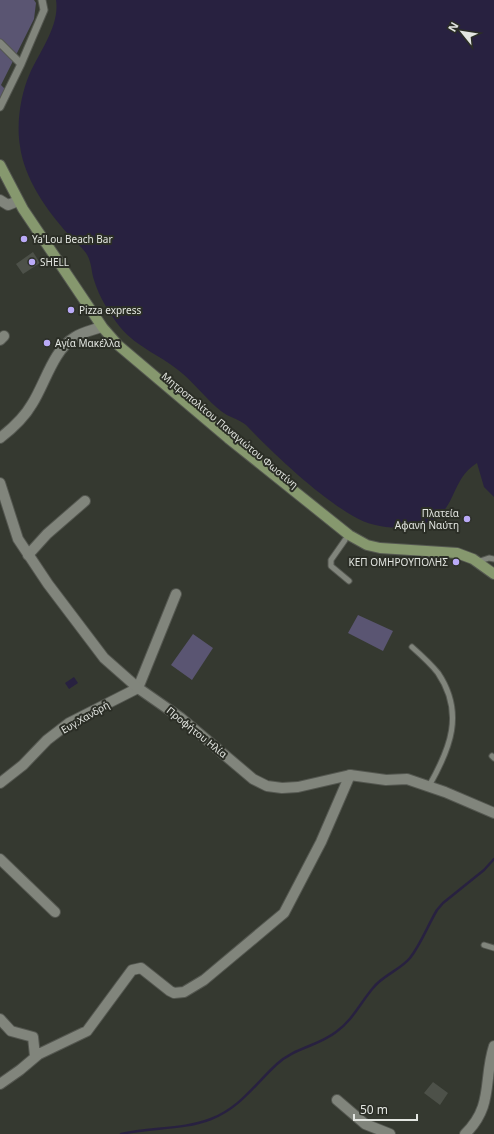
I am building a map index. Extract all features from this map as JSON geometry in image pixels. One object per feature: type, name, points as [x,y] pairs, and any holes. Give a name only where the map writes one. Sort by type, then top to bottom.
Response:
[{"type":"main road","points":[[0,165],[15,202]]},
{"type":"main road","points":[[0,182],[15,202]]},
{"type":"main road","name":"Μητροπολίτου Παναγιώτου Φωστίνη","points":[[15,202],[98,328],[113,348],[223,443],[345,540],[365,551],[380,554],[435,557],[456,560],[471,565],[494,582]]},
{"type":"main road","name":"Μητροπολίτου Παναγιώτου Φωστίνη","points":[[98,328],[228,438],[343,532],[360,542],[374,547],[448,551],[477,562],[494,574]]},
{"type":"street","points":[[0,107],[21,64],[44,10],[42,0]]},
{"type":"street","points":[[1,47],[21,64]]},
{"type":"street","points":[[0,200],[5,204],[15,202]]},
{"type":"street","points":[[0,438],[23,418],[33,404],[54,361],[64,347],[74,337],[98,328]]},
{"type":"street","name":"Προφήτου Ηλία","points":[[0,483],[9,506],[14,532],[28,555],[104,658],[138,688],[182,718],[253,779],[262,784],[276,788],[292,788],[350,775],[386,780],[407,779],[429,786],[494,813]]},
{"type":"street","points":[[28,555],[47,534],[85,501]]},
{"type":"street","points":[[138,688],[176,594]]},
{"type":"street","name":"Ευγ.Χανδρή","points":[[0,783],[23,765],[47,740],[69,723],[138,688]]},
{"type":"street","points":[[0,1084],[20,1070],[35,1056],[88,1031],[132,970],[141,968],[170,991],[174,993],[184,992],[204,980],[284,913],[321,842],[350,775]]},
{"type":"street","points":[[0,859],[55,912]]},
{"type":"street","points":[[0,1019],[11,1031],[33,1037],[35,1056]]},
{"type":"street","points":[[464,1134],[471,1128],[483,1110],[494,1046]]},
{"type":"street","points":[[337,1100],[365,1124],[390,1134]]},
{"type":"lane","points":[[345,540],[331,560],[331,566],[349,581]]},
{"type":"lane","points":[[477,562],[488,558],[494,559]]},
{"type":"lane","points":[[412,646],[438,673],[448,694],[452,716],[453,730],[451,741],[441,766],[429,786]]},
{"type":"lane","points":[[484,945],[494,948]]},
{"type":"shaded area","points":[[0,0],[34,0],[36,3],[34,19],[1,85],[8,92],[0,98]]},
{"type":"shaded area","points":[[56,0],[494,0],[494,497],[484,487],[477,463],[467,471],[460,481],[445,510],[437,518],[425,524],[394,528],[380,526],[359,519],[339,507],[311,486],[246,425],[221,411],[183,374],[134,341],[120,327],[99,293],[86,253],[61,226],[45,205],[31,182],[22,158],[19,137],[20,108],[30,73],[48,38],[55,19]]},
{"type":"shaded area","points":[[358,615],[393,631],[383,651],[348,633]]},
{"type":"shaded area","points":[[193,634],[213,648],[192,680],[171,665]]},
{"type":"shaded area","points":[[74,677],[78,683],[69,689],[65,683]]},
{"type":"building","points":[[33,252],[40,263],[23,274],[16,264]]},
{"type":"building","points":[[433,1082],[448,1093],[440,1105],[424,1093]]},
{"type":"waterway","points":[[121,1134],[143,1130],[178,1127],[200,1123],[211,1119],[230,1109],[239,1102],[277,1064],[291,1054],[322,1041],[342,1028],[377,983],[410,958],[418,947],[437,910],[443,903],[484,870],[494,859]]},
{"type":"place","name":"Ya'Lou Beach Bar","points":[[24,239]]},
{"type":"place","name":"SHELL","points":[[32,262]]},
{"type":"place","name":"Pizza express","points":[[71,310]]},
{"type":"place","name":"Αγία Μακέλλα","points":[[47,343]]},
{"type":"place","name":"Πλατεία Αφανή Ναύτη","points":[[467,519]]},
{"type":"place","name":"ΚΕΠ ΟΜΗΡΟΥΠΟΛΗΣ","points":[[456,562]]}]
